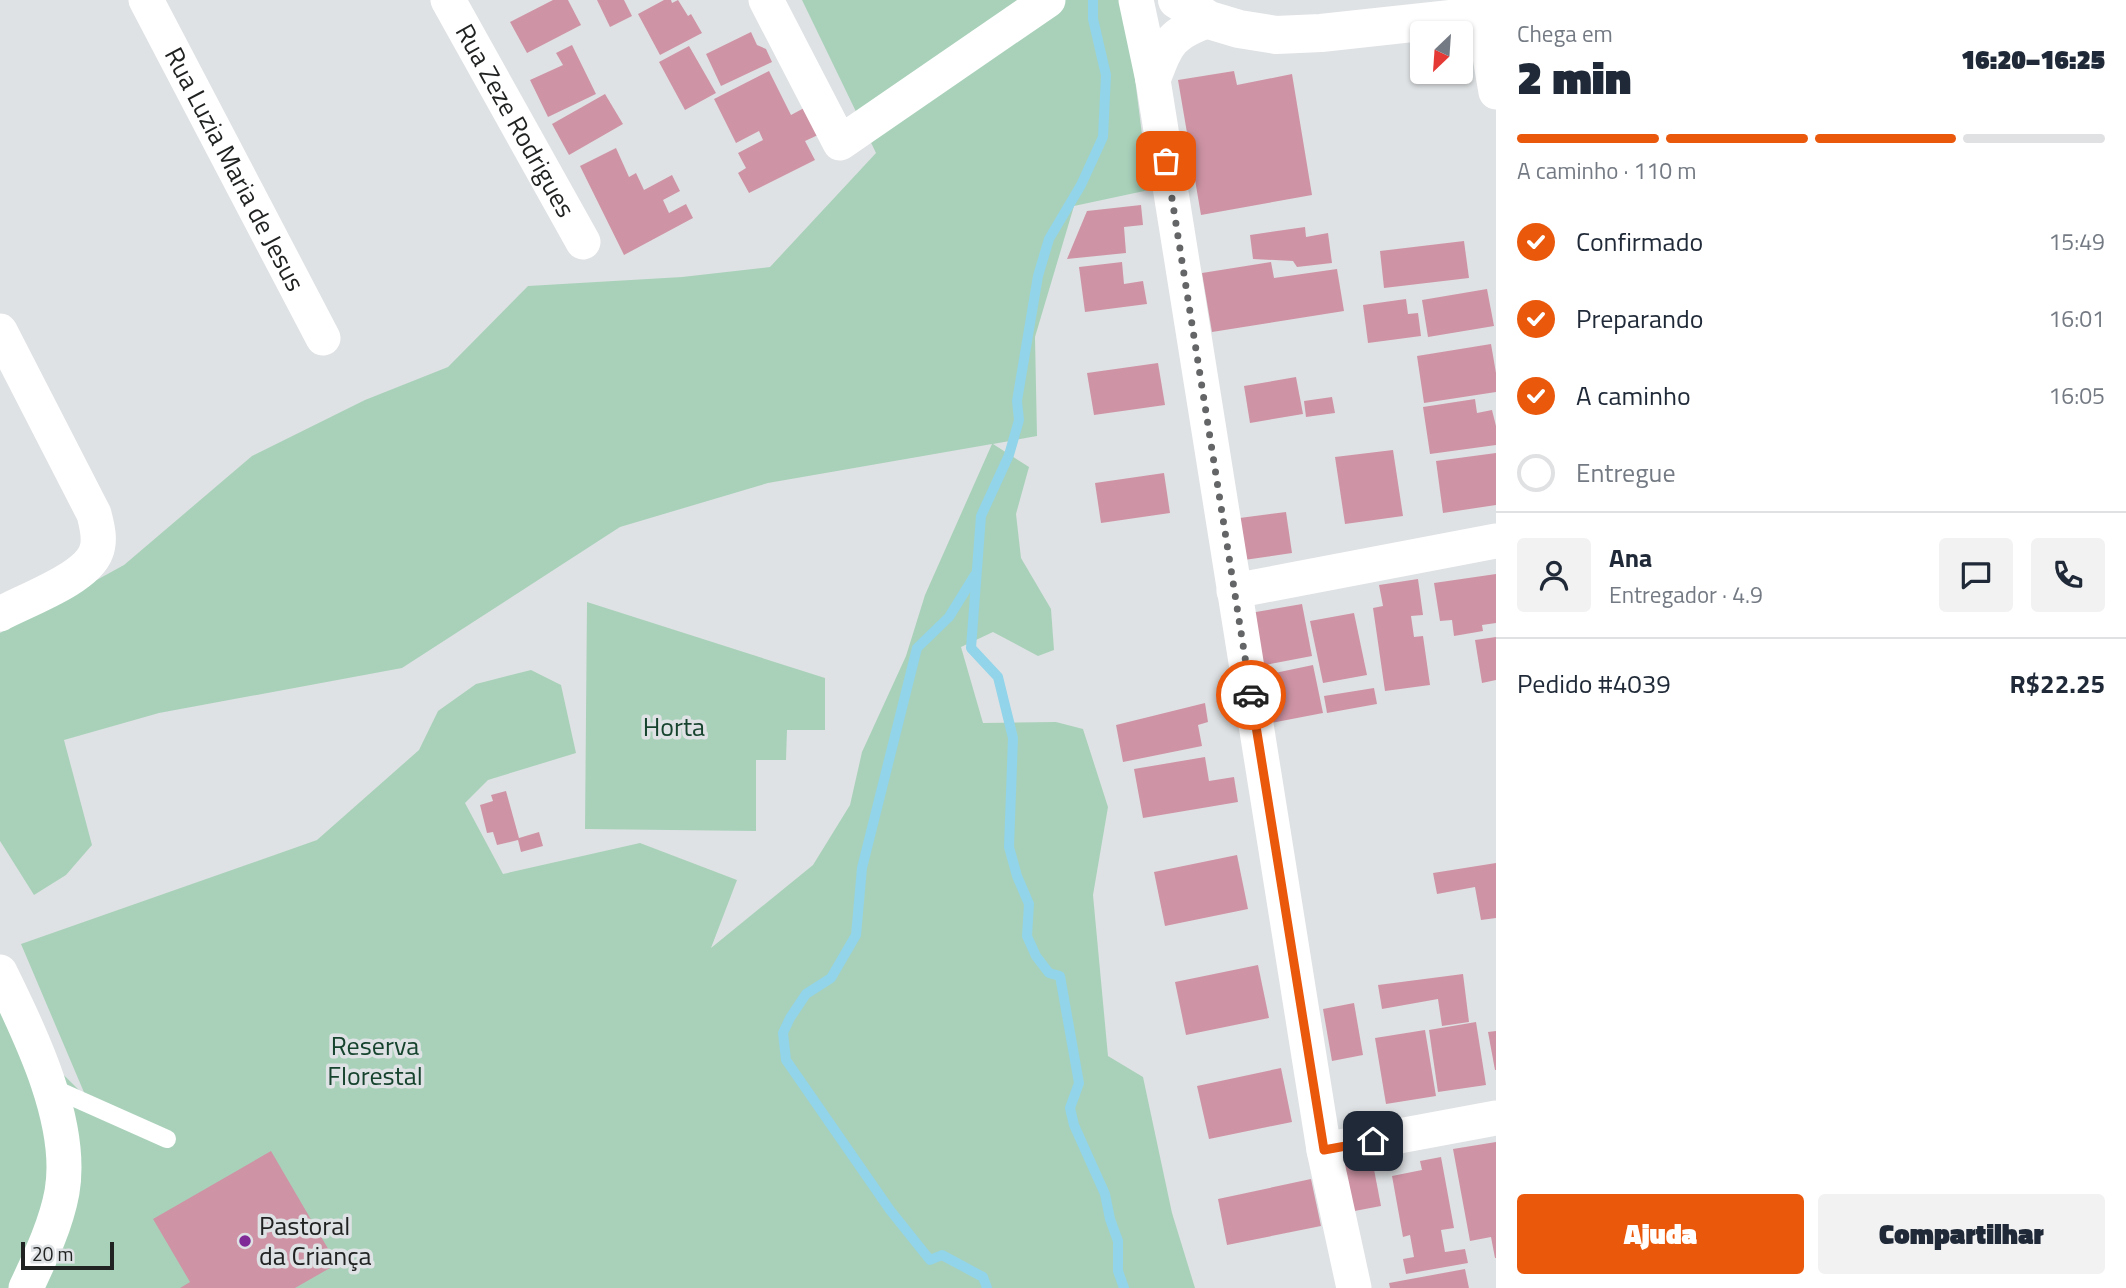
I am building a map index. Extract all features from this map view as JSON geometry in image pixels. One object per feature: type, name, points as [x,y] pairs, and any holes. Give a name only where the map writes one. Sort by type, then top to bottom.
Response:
[{"type":"main road","points":[[1177,0],[1209,20],[1239,29],[1276,35],[1321,33],[1489,14]]},
{"type":"street","name":"Rua Luzia Maria de Jesus","points":[[146,0],[323,338]]},
{"type":"street","name":"Rua Zeze Rodrigues","points":[[448,0],[583,242]]},
{"type":"street","points":[[766,0],[840,143],[1048,0]]},
{"type":"street","points":[[1136,0],[1153,80],[1324,1150],[1354,1288]]},
{"type":"street","points":[[1489,14],[1496,92]]},
{"type":"street","points":[[1153,80],[1163,53],[1172,39],[1186,28],[1209,20]]},
{"type":"street","points":[[0,331],[94,514],[98,533],[97,549],[90,563],[77,574],[0,614]]},
{"type":"street","points":[[1234,591],[1496,541]]},
{"type":"street","points":[[0,972],[48,1086],[63,1136],[62,1192],[46,1243],[26,1288]]},
{"type":"street","points":[[1324,1150],[1496,1118]]},
{"type":"lane","points":[[48,1086],[167,1139]]},
{"type":"green space","name":"Reserva Florestal","points":[[802,0],[1125,0],[1149,190],[1074,206],[1035,337],[1037,436],[993,444],[1029,467],[1016,514],[1021,558],[1051,609],[1054,650],[1038,656],[993,632],[961,647],[983,723],[1056,722],[1083,729],[1108,807],[1093,895],[1108,1056],[1143,1077],[1172,1213],[1195,1288],[0,1288],[0,1012],[86,1097],[21,944],[317,840],[419,750],[438,711],[476,684],[531,670],[561,685],[576,753],[488,780],[465,803],[503,874],[640,843],[737,880],[711,948],[813,865],[850,805],[862,752],[906,656],[925,595],[992,444],[768,483],[620,527],[402,668],[159,713],[64,740],[92,845],[66,875],[34,895],[0,841],[0,633],[124,565],[252,456],[365,400],[448,367],[528,286],[682,277],[770,267],[876,153]]},
{"type":"green space","name":"Horta","points":[[587,602],[825,678],[825,730],[787,730],[786,760],[756,760],[756,831],[585,829]]},
{"type":"building","points":[[553,0],[568,0],[581,25],[527,53],[510,22]]},
{"type":"building","points":[[597,0],[624,0],[632,16],[610,27]]},
{"type":"building","points":[[664,0],[671,0],[672,3],[678,0],[688,16],[691,14],[702,33],[660,55],[638,14]]},
{"type":"building","points":[[751,32],[757,45],[766,49],[772,62],[721,86],[706,54]]},
{"type":"building","points":[[572,45],[596,94],[548,117],[530,80],[563,65],[556,53]]},
{"type":"building","points":[[689,46],[716,93],[685,110],[659,62]]},
{"type":"building","points":[[769,71],[791,115],[804,108],[818,135],[805,141],[815,160],[749,193],[738,173],[746,168],[738,153],[763,140],[759,131],[736,143],[714,99]]},
{"type":"building","points":[[1234,71],[1237,85],[1292,74],[1312,195],[1201,215],[1178,80]]},
{"type":"building","points":[[605,94],[623,124],[569,155],[552,124]]},
{"type":"building","points":[[616,148],[629,177],[636,173],[644,190],[672,175],[680,191],[663,200],[669,213],[686,204],[693,218],[624,255],[580,166]]},
{"type":"building","points":[[1141,205],[1143,225],[1124,227],[1126,253],[1067,259],[1087,211]]},
{"type":"building","points":[[1305,227],[1306,237],[1328,233],[1332,263],[1297,267],[1293,261],[1253,259],[1250,235]]},
{"type":"building","points":[[1464,241],[1469,278],[1384,288],[1380,251]]},
{"type":"building","points":[[1122,262],[1124,284],[1143,281],[1147,304],[1085,312],[1079,267]]},
{"type":"building","points":[[1271,262],[1274,278],[1337,269],[1344,311],[1212,332],[1202,273]]},
{"type":"building","points":[[1487,289],[1494,326],[1428,337],[1422,300]]},
{"type":"building","points":[[1406,299],[1408,314],[1418,313],[1421,336],[1368,343],[1363,305]]},
{"type":"building","points":[[1491,344],[1496,392],[1424,403],[1417,356]]},
{"type":"building","points":[[1158,363],[1165,405],[1094,415],[1087,373]]},
{"type":"building","points":[[1296,377],[1303,414],[1250,423],[1244,386]]},
{"type":"building","points":[[1332,397],[1335,413],[1306,417],[1304,401]]},
{"type":"building","points":[[1475,399],[1477,413],[1492,410],[1496,426],[1496,445],[1430,454],[1423,407]]},
{"type":"building","points":[[1393,450],[1403,516],[1345,524],[1335,457]]},
{"type":"building","points":[[1496,453],[1496,505],[1443,513],[1436,461]]},
{"type":"building","points":[[1164,473],[1170,513],[1101,523],[1095,483]]},
{"type":"building","points":[[1286,512],[1292,553],[1237,561],[1232,519]]},
{"type":"building","points":[[1496,574],[1496,623],[1482,625],[1483,631],[1454,636],[1452,620],[1440,621],[1434,583]]},
{"type":"building","points":[[1418,579],[1423,615],[1411,616],[1414,637],[1423,636],[1430,685],[1385,691],[1373,608],[1383,606],[1379,585]]},
{"type":"building","points":[[1302,604],[1312,656],[1260,666],[1250,613]]},
{"type":"building","points":[[1354,613],[1367,675],[1323,683],[1310,621]]},
{"type":"building","points":[[1496,637],[1496,680],[1482,683],[1475,640]]},
{"type":"building","points":[[1313,665],[1323,713],[1271,723],[1261,676]]},
{"type":"building","points":[[1374,688],[1377,704],[1327,713],[1324,696]]},
{"type":"building","points":[[1205,703],[1208,722],[1198,725],[1202,746],[1123,762],[1116,725]]},
{"type":"building","points":[[1205,757],[1209,781],[1234,777],[1238,802],[1143,818],[1134,769]]},
{"type":"building","points":[[506,791],[519,838],[539,832],[543,846],[521,852],[518,840],[497,845],[493,832],[487,833],[480,805],[493,801],[491,795]]},
{"type":"building","points":[[1237,855],[1248,909],[1165,926],[1154,872]]},
{"type":"building","points":[[1496,863],[1496,918],[1481,920],[1475,887],[1437,894],[1433,873]]},
{"type":"building","points":[[1258,965],[1269,1018],[1186,1035],[1175,982]]},
{"type":"building","points":[[1463,974],[1469,1022],[1442,1026],[1438,999],[1382,1009],[1378,985]]},
{"type":"building","points":[[1354,1003],[1363,1055],[1332,1061],[1323,1009]]},
{"type":"building","points":[[1476,1022],[1486,1085],[1438,1092],[1429,1030]]},
{"type":"building","points":[[1425,1030],[1436,1096],[1386,1104],[1375,1038]]},
{"type":"building","points":[[1496,1031],[1496,1070],[1495,1070],[1488,1032]]},
{"type":"building","points":[[1281,1068],[1292,1122],[1209,1139],[1197,1086]]},
{"type":"building","points":[[1496,1142],[1495,1258],[1491,1237],[1470,1241],[1453,1149]]},
{"type":"building","name":"Pastoral da Criança","points":[[271,1151],[337,1264],[295,1288],[180,1288],[190,1282],[153,1219]]},
{"type":"building","points":[[1441,1157],[1454,1228],[1441,1230],[1445,1252],[1465,1249],[1468,1263],[1406,1274],[1403,1259],[1414,1257],[1410,1235],[1403,1237],[1392,1176],[1422,1170],[1420,1161]]},
{"type":"building","points":[[1372,1159],[1381,1206],[1344,1213],[1335,1166]]},
{"type":"building","points":[[1311,1179],[1321,1226],[1227,1245],[1218,1199]]},
{"type":"building","points":[[1465,1269],[1469,1288],[1390,1288],[1389,1283]]},
{"type":"waterway","points":[[1093,0],[1093,19],[1106,75],[1103,137],[1081,185],[1049,239],[1038,276],[1017,401],[1019,420],[1009,455],[981,516],[971,648],[998,677],[1013,738],[1009,847],[1029,904],[1027,936],[1036,956],[1049,973],[1060,976],[1079,1083],[1070,1108],[1074,1125],[1105,1194],[1118,1241],[1118,1271],[1124,1288]]},
{"type":"waterway","points":[[975,575],[949,617],[917,648],[862,868],[856,935],[831,978],[806,994],[783,1033],[786,1060],[890,1210],[930,1260],[942,1255],[983,1277],[987,1288]]},
{"type":"way so far","points":[[1166,161],[1251,695]]},
{"type":"place","name":"Pastoral da Criança","points":[[245,1241]]},
{"type":"route","points":[[1251,695],[1324,1150],[1373,1141]]}]
